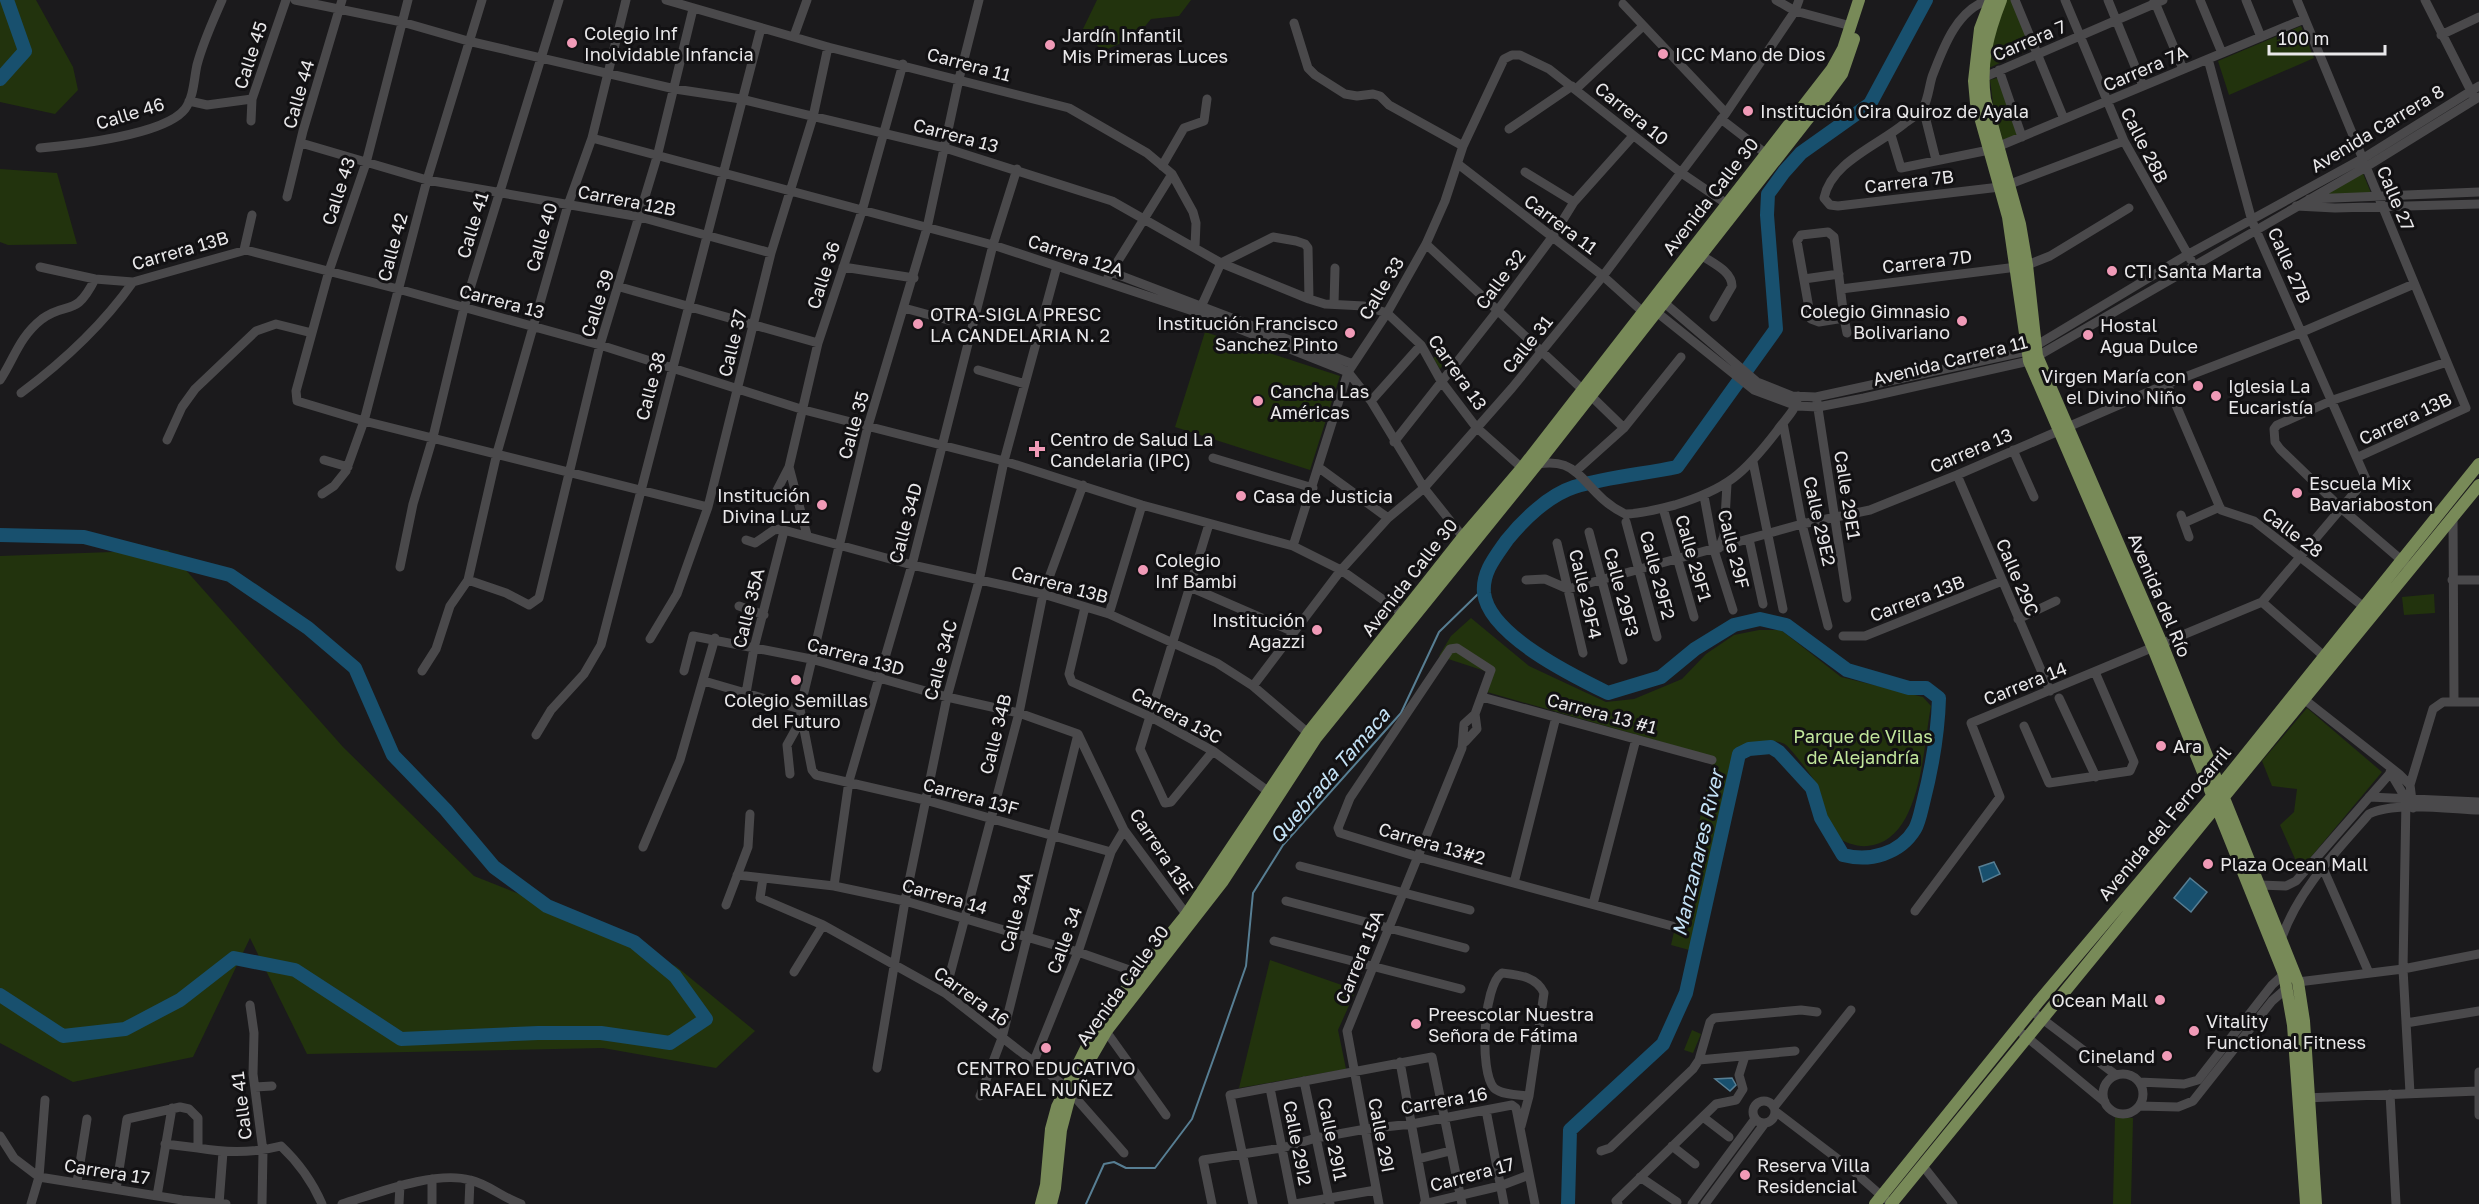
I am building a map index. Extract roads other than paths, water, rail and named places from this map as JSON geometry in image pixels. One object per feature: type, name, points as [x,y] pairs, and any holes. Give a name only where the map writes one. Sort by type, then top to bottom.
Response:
[{"type":"main road","name":"Avenida Calle 30","points":[[1654,305],[1701,255],[1832,69],[1851,26],[1859,0]]},
{"type":"main road","name":"Avenida Calle 30","points":[[1041,1204],[1046,1185],[1051,1129],[1102,1027],[1138,973],[1223,881],[1316,738],[1407,617],[1463,537],[1586,392],[1654,305],[1727,204],[1771,157],[1842,74],[1867,0]]},
{"type":"main road","name":"Avenida del Río","points":[[1990,0],[1980,29],[1978,79],[2022,266],[2032,353],[2219,795],[2282,937],[2293,985],[2316,1204]]},
{"type":"main road","name":"Avenida del Río","points":[[1978,79],[1990,28],[2001,0]]},
{"type":"main road","name":"Avenida Calle 30","points":[[1102,1027],[1189,918],[1308,733],[1538,463],[1586,392]]},
{"type":"main road","name":"Avenida del Ferrocarril","points":[[1888,1202],[1923,1166],[2028,1038],[2405,564],[2479,464]]},
{"type":"main road","name":"Avenida del Ferrocarril","points":[[1888,1202],[2017,1028],[2219,795],[2239,762],[2300,696],[2325,657],[2364,607],[2453,516],[2479,485]]},
{"type":"main road","name":"Avenida del Río","points":[[2157,646],[2212,765],[2219,795],[2284,974],[2293,985]]},
{"type":"main road","points":[[2212,765],[2227,767],[2239,762]]},
{"type":"main road","name":"Avenida Calle 30","points":[[1051,1204],[1056,1188],[1060,1130],[1069,1090]]},
{"type":"main road","name":"Avenida del Río","points":[[2304,1098],[2307,1204]]},
{"type":"street","name":"Calle 46","points":[[40,148],[92,142],[132,134],[177,116],[189,101],[202,49],[222,0]]},
{"type":"street","name":"Calle 45","points":[[251,121],[252,99],[286,0]]},
{"type":"street","name":"Carrera 13","points":[[295,0],[341,5],[468,41],[541,56],[675,89],[741,99],[945,148],[1112,201],[1144,217],[1221,263],[1309,299],[1334,304],[1364,306],[1387,313],[1421,345],[1441,381],[1476,427],[1522,468]]},
{"type":"street","name":"Calle 43","points":[[364,421],[301,404],[297,401],[296,391],[329,271],[366,163],[408,0]]},
{"type":"street","name":"Calle 42","points":[[322,494],[342,477],[348,467],[364,421],[427,180],[482,0]]},
{"type":"street","name":"Calle 41","points":[[400,567],[413,504],[433,437],[465,308],[559,0]]},
{"type":"street","name":"Calle 40","points":[[468,580],[497,453],[568,205],[592,138],[610,73],[626,0]]},
{"type":"street","name":"Carrera 11","points":[[666,0],[794,36],[828,48],[903,64],[1069,108],[1147,153],[1172,174],[1196,223],[1195,247]]},
{"type":"street","points":[[794,36],[807,0]]},
{"type":"street","name":"Calle 35","points":[[821,777],[812,770],[801,714],[811,659],[868,426],[914,278],[927,228],[959,79],[980,0]]},
{"type":"street","points":[[1776,0],[1795,11],[1851,26]]},
{"type":"street","name":"Calle 31","points":[[1253,686],[1341,570],[1388,518],[1424,488],[1543,351],[1603,276],[1724,116],[1795,11],[1799,0]]},
{"type":"street","points":[[1891,135],[1923,108],[1945,46],[1961,18],[1974,4],[1990,0]]},
{"type":"street","points":[[2015,0],[2064,119]]},
{"type":"street","name":"Calle 28B","points":[[2065,0],[2124,141],[2193,265]]},
{"type":"street","points":[[2108,0],[2143,86]]},
{"type":"street","points":[[2200,0],[2222,53]]},
{"type":"street","points":[[2246,0],[2261,37]]},
{"type":"street","name":"Calle 27","points":[[2297,0],[2466,408]]},
{"type":"street","points":[[2425,0],[2441,35],[2476,93]]},
{"type":"street","points":[[2157,1],[2183,69]]},
{"type":"street","name":"Carrera 7","points":[[1978,79],[2079,37],[2157,1]]},
{"type":"street","points":[[1623,4],[1724,116],[1771,157]]},
{"type":"street","name":"Calle 44","points":[[287,197],[341,5]]},
{"type":"street","name":"Calle 39","points":[[468,580],[530,605],[539,598],[600,345],[620,287],[657,157],[693,9]]},
{"type":"street","points":[[2441,35],[2479,17]]},
{"type":"street","name":"Carrera 7A","points":[[1891,135],[1898,164],[1904,167],[1993,148],[2304,19]]},
{"type":"street","points":[[1294,23],[1308,68],[1320,79],[1345,94],[1380,96],[1389,105],[1463,146]]},
{"type":"street","points":[[1509,129],[1574,87],[1643,26]]},
{"type":"street","name":"Calle 38","points":[[536,735],[551,710],[584,674],[601,645],[761,28]]},
{"type":"street","name":"Calle 37","points":[[650,639],[677,594],[708,507],[771,252],[813,117],[828,48]]},
{"type":"street","name":"Calle 33","points":[[1293,546],[1350,368],[1387,313],[1426,244],[1463,146],[1504,59],[1512,55]]},
{"type":"street","name":"Carrera 10","points":[[1512,55],[1520,55],[1549,69],[1680,172],[1727,204]]},
{"type":"street","name":"Calle 27B","points":[[2208,59],[2254,225],[2366,475],[2364,484],[2342,509]]},
{"type":"street","name":"Calle 36","points":[[774,496],[789,467],[818,344],[862,211],[903,64]]},
{"type":"street","points":[[1999,70],[2022,137]]},
{"type":"street","name":"Avenida Carrera 8","points":[[2308,199],[2476,93]]},
{"type":"street","points":[[189,101],[207,105],[252,99]]},
{"type":"street","points":[[1162,166],[1184,128],[1204,121],[1207,99]]},
{"type":"street","points":[[1923,108],[1936,160]]},
{"type":"street","name":"Carrera 7B","points":[[1891,135],[1836,172],[1826,187],[1824,198],[1830,205],[1838,206],[2005,186],[2124,141]]},
{"type":"street","name":"Calle 32","points":[[1394,442],[1498,310],[1553,236],[1574,202],[1633,136]]},
{"type":"street","name":"Carrera 12A","points":[[592,138],[790,193],[993,245],[1199,313],[1350,368],[1424,488],[1463,537]]},
{"type":"street","name":"Carrera 12B","points":[[301,143],[427,180],[640,217],[771,252]]},
{"type":"street","name":"Avenida Carrera 8","points":[[2293,204],[2364,163]]},
{"type":"street","name":"Carrera 11","points":[[1458,164],[1603,276],[1654,305]]},
{"type":"street","name":"Calle 34D","points":[[834,886],[849,781],[912,565],[993,245],[1017,169]]},
{"type":"street","points":[[1525,172],[1574,202]]},
{"type":"street","points":[[1105,282],[1172,174]]},
{"type":"street","points":[[2293,204],[2308,199],[2479,192]]},
{"type":"street","points":[[2293,204],[2382,206],[2479,204]]},
{"type":"street","name":"Avenida Carrera 11","points":[[2032,353],[2187,255],[2254,225],[2293,204]]},
{"type":"street","name":"Carrera 7D","points":[[1841,289],[2022,266],[2050,256],[2129,208]]},
{"type":"street","points":[[244,250],[252,215]]},
{"type":"street","name":"Avenida Carrera 11","points":[[1654,305],[1756,386],[1797,401],[1817,402],[2032,353],[2193,265],[2254,225]]},
{"type":"street","points":[[1844,318],[1819,322],[1811,319],[1797,241],[1801,235],[1832,233],[1847,333]]},
{"type":"street","points":[[1201,307],[1221,263],[1273,237],[1296,241],[1305,244],[1308,248],[1309,299]]},
{"type":"street","points":[[1426,244],[1624,428]]},
{"type":"street","name":"Carrera 13B","points":[[40,267],[95,279],[133,282],[244,250],[398,289]]},
{"type":"street","points":[[1701,255],[1732,279],[1732,286],[1714,318]]},
{"type":"street","name":"Calle 34C","points":[[877,1068],[924,800],[947,697],[979,581],[1004,461],[1057,266]]},
{"type":"street","points":[[843,267],[914,278]]},
{"type":"street","points":[[1334,304],[1335,268]]},
{"type":"street","points":[[1111,272],[1350,368]]},
{"type":"street","points":[[1804,279],[1839,274]]},
{"type":"street","points":[[0,380],[12,355],[33,327],[43,318],[81,302],[95,279]]},
{"type":"street","points":[[21,393],[68,358],[117,305],[133,282]]},
{"type":"street","name":"Carrera 13","points":[[1727,540],[1749,539],[1802,524],[1870,510],[2167,384],[2302,332],[2414,284]]},
{"type":"street","points":[[620,287],[818,344]]},
{"type":"street","name":"Carrera 13","points":[[398,289],[600,345],[804,410],[1004,461],[1142,505],[1293,546],[1341,570],[1407,617]]},
{"type":"street","points":[[904,308],[948,320]]},
{"type":"street","points":[[167,440],[182,407],[195,389],[256,331],[276,324],[312,333]]},
{"type":"street","points":[[1371,401],[1421,345]]},
{"type":"street","points":[[1578,472],[1624,428],[1681,357]]},
{"type":"street","points":[[2405,564],[2342,509],[2280,448],[2273,435],[2277,425],[2332,400],[2447,362]]},
{"type":"street","points":[[978,370],[1025,384]]},
{"type":"street","points":[[2167,384],[2220,507],[2182,519],[2189,537]]},
{"type":"street","points":[[1522,468],[1555,461],[1578,472],[1600,498],[1625,514],[1663,508],[1704,496],[1728,484],[1753,462],[1797,401]]},
{"type":"street","name":"Calle 29E1","points":[[1817,402],[1847,598]]},
{"type":"street","name":"Carrera 13B","points":[[2358,458],[2466,408]]},
{"type":"street","points":[[364,421],[568,471],[640,492],[708,507]]},
{"type":"street","name":"Calle 29E2","points":[[1783,423],[1802,524],[1828,626]]},
{"type":"street","points":[[2013,450],[2034,497]]},
{"type":"street","points":[[1213,458],[1313,488]]},
{"type":"street","points":[[324,460],[348,467]]},
{"type":"street","points":[[1753,462],[1783,609]]},
{"type":"street","points":[[789,467],[807,535]]},
{"type":"street","points":[[1318,467],[1388,518]]},
{"type":"street","name":"Calle 29C","points":[[1957,475],[2050,691]]},
{"type":"street","points":[[1526,580],[1545,579],[1568,589],[1717,549],[1727,540],[1728,484]]},
{"type":"street","name":"Calle 34B","points":[[945,993],[1019,713],[1043,594],[1083,485]]},
{"type":"street","name":"Calle 29F","points":[[1704,496],[1733,610]]},
{"type":"street","points":[[1109,614],[1142,505]]},
{"type":"street","name":"Calle 28","points":[[2220,507],[2221,510],[2254,521],[2364,607]]},
{"type":"street","name":"Calle 29F1","points":[[1663,508],[1694,617]]},
{"type":"street","points":[[2157,646],[2262,602],[2342,509]]},
{"type":"street","points":[[2453,516],[2454,701]]},
{"type":"street","name":"Calle 29F2","points":[[1626,522],[1658,637]]},
{"type":"street","points":[[1209,524],[1171,644],[1151,717],[1141,743],[1141,757],[1162,801],[1171,802],[1213,752]]},
{"type":"street","points":[[746,540],[755,543],[780,530]]},
{"type":"street","name":"Carrera 13B","points":[[780,530],[807,535],[912,565],[1043,594],[1109,614],[1217,663],[1253,686],[1308,733]]},
{"type":"street","name":"Calle 35A","points":[[746,693],[780,530]]},
{"type":"street","name":"Calle 29F3","points":[[1589,532],[1623,660]]},
{"type":"street","points":[[1749,539],[1763,604]]},
{"type":"street","name":"Calle 29F4","points":[[1557,543],[1583,653]]},
{"type":"street","points":[[422,671],[436,649],[450,606],[468,580]]},
{"type":"street","points":[[2452,580],[2479,580]]},
{"type":"street","name":"Carrera 13B","points":[[1843,636],[1865,636],[2002,581]]},
{"type":"street","points":[[1190,586],[1294,632]]},
{"type":"street","points":[[2018,619],[2056,601]]},
{"type":"street","points":[[2262,602],[2325,657]]},
{"type":"street","points":[[739,606],[764,615]]},
{"type":"street","name":"Carrera 13C","points":[[1085,607],[1068,674],[1076,685],[1151,717],[1213,752],[1269,792]]},
{"type":"street","name":"Carrera 13D","points":[[684,671],[693,636],[715,638],[811,659],[947,697],[1019,713],[1078,734]]},
{"type":"street","points":[[643,847],[680,760],[715,638]]},
{"type":"street","name":"Carrera 14","points":[[1915,911],[2000,797],[1971,723],[2157,646]]},
{"type":"street","name":"Carrera 13#2","points":[[1482,697],[1490,667],[1457,648],[1450,649],[1350,798],[1338,828],[1342,833],[1418,857],[1671,926]]},
{"type":"street","points":[[2024,726],[2049,783],[2130,771],[2134,762],[2095,672]]},
{"type":"street","points":[[704,681],[746,693],[801,714],[787,745],[790,774]]},
{"type":"street","points":[[2300,696],[2410,785]]},
{"type":"street","points":[[1465,742],[1464,724],[1475,714],[1482,697]]},
{"type":"street","name":"Carrera 13 #1","points":[[1482,697],[1712,760]]},
{"type":"street","points":[[2060,698],[2096,777]]},
{"type":"street","points":[[2410,1093],[2403,969],[2410,785],[2433,709],[2443,702],[2479,702]]},
{"type":"street","points":[[1465,742],[1478,729],[1475,714]]},
{"type":"street","points":[[1514,883],[1556,717]]},
{"type":"street","name":"Carrera 13E","points":[[1078,734],[1124,830],[1189,918]]},
{"type":"street","name":"Calle 34A","points":[[980,1096],[1002,1038],[1025,937],[1078,734]]},
{"type":"street","points":[[1593,904],[1636,739]]},
{"type":"street","name":"Carrera 15A","points":[[1353,1072],[1347,1031],[1465,742]]},
{"type":"street","points":[[2260,885],[2286,886],[2293,883],[2392,771]]},
{"type":"street","points":[[2392,771],[2409,804]]},
{"type":"street","name":"Carrera 13F","points":[[821,777],[849,781],[924,800],[1111,852]]},
{"type":"street","points":[[2369,797],[2409,804],[2479,810]]},
{"type":"street","points":[[2282,937],[2289,916],[2303,892],[2369,814],[2378,809],[2409,804],[2479,802]]},
{"type":"street","points":[[726,905],[748,847],[750,814]]},
{"type":"street","name":"Calle 34","points":[[1034,1061],[1078,952],[1111,852],[1124,830]]},
{"type":"street","points":[[2316,859],[2323,868],[2369,972]]},
{"type":"street","points":[[1300,866],[1470,910]]},
{"type":"street","name":"Carrera 14","points":[[737,875],[834,886],[905,901],[1078,952],[1138,973]]},
{"type":"street","name":"Carrera 16","points":[[763,878],[760,898],[823,925],[945,993],[1069,1090],[1124,1153]]},
{"type":"street","points":[[1286,901],[1465,948]]},
{"type":"street","points":[[794,972],[823,925]]},
{"type":"street","points":[[1274,940],[1461,989]]},
{"type":"street","points":[[2139,1106],[2178,1107],[2193,1101],[2272,1001],[2293,985],[2369,972],[2403,969],[2479,954]]},
{"type":"street","points":[[1529,1096],[1498,1091],[1493,1087],[1488,1076],[1485,1055],[1486,1011],[1495,980],[1502,973],[1520,975],[1537,982],[1544,993],[1529,1096],[1520,1129],[1535,1204]]},
{"type":"street","points":[[2031,1011],[2116,1076],[2129,1075],[2139,1082],[2184,1084],[2198,1080],[2272,985],[2284,974]]},
{"type":"street","name":"Calle 41","points":[[250,1005],[254,1026],[255,1087],[263,1151],[262,1204]]},
{"type":"street","points":[[1601,1151],[1610,1148],[1689,1073],[1699,1060],[1710,1022],[1719,1016],[1801,1010],[1817,1012]]},
{"type":"street","points":[[1736,1100],[1758,1118],[1773,1118],[1774,1109],[1851,1010]]},
{"type":"street","points":[[2406,1023],[2479,1011]]},
{"type":"street","points":[[1102,1027],[1166,1115]]},
{"type":"street","points":[[2017,1028],[2105,1102],[2110,1109],[2120,1114],[2131,1113],[2139,1106],[2143,1094],[2139,1082]]},
{"type":"street","points":[[1699,1060],[1795,1051]]},
{"type":"street","points":[[1745,1056],[1739,1076],[1743,1089],[1761,1101],[1768,1102],[1888,1202]]},
{"type":"street","points":[[1253,1204],[1230,1095],[1432,1057],[1462,1204]]},
{"type":"street","points":[[1400,1062],[1425,1204]]},
{"type":"street","name":"Calle 29I","points":[[1353,1072],[1379,1204]]},
{"type":"street","points":[[2479,1072],[2479,1115]]},
{"type":"street","points":[[2105,1102],[2104,1089],[2116,1076]]},
{"type":"street","name":"Calle 29I1","points":[[1304,1081],[1329,1201]]},
{"type":"street","points":[[255,1087],[272,1086]]},
{"type":"street","name":"Calle 29I2","points":[[1270,1088],[1294,1204]]},
{"type":"street","points":[[1618,1204],[1616,1201],[1716,1104],[1736,1100],[1743,1089]]},
{"type":"street","points":[[2304,1098],[2410,1093],[2478,1097]]},
{"type":"street","points":[[2391,1094],[2396,1204]]},
{"type":"street","points":[[31,1204],[39,1177],[45,1100]]},
{"type":"street","points":[[1705,1204],[1758,1118],[1755,1106],[1761,1101]]},
{"type":"street","name":"Carrera 16","points":[[1212,1204],[1203,1160],[1282,1148],[1316,1138],[1366,1129],[1412,1124],[1514,1106],[1520,1129]]},
{"type":"street","points":[[116,1189],[127,1119],[172,1108],[186,1107],[198,1118],[198,1148]]},
{"type":"street","points":[[157,1196],[172,1108]]},
{"type":"street","points":[[1486,1110],[1504,1204]]},
{"type":"street","points":[[1703,1117],[1729,1137]]},
{"type":"street","points":[[1692,1204],[1758,1118]]},
{"type":"street","points":[[77,1182],[87,1119]]},
{"type":"street","name":"Carrera 17","points":[[0,1136],[14,1158],[39,1177],[182,1202],[221,1204]]},
{"type":"street","points":[[165,1144],[224,1152],[263,1151],[281,1146],[298,1163],[322,1204]]},
{"type":"street","points":[[1672,1146],[1695,1164]]},
{"type":"street","points":[[1418,1159],[1450,1150]]},
{"type":"street","points":[[221,1204],[224,1152]]},
{"type":"street","points":[[1923,1166],[1953,1204]]},
{"type":"street","name":"Carrera 17","points":[[1425,1204],[1500,1186],[1529,1175]]},
{"type":"street","points":[[1640,1177],[1677,1202]]},
{"type":"street","points":[[432,1179],[432,1204]]},
{"type":"street","points":[[342,1204],[365,1200],[400,1185],[432,1179],[470,1179],[505,1202],[521,1204]]},
{"type":"street","points":[[469,1204],[470,1179]]},
{"type":"street","points":[[399,1204],[400,1185]]},
{"type":"street","points":[[1294,1204],[1329,1201],[1376,1190]]},
{"type":"water","points":[[1994,862],[2000,874],[1983,882],[1979,867]]},
{"type":"water","points":[[2190,878],[2207,892],[2191,912],[2174,898]]},
{"type":"water","points":[[1732,1078],[1736,1085],[1730,1091],[1715,1079]]},
{"type":"waterway","points":[[0,79],[25,51],[7,0]]},
{"type":"waterway","name":"Manzanares River","points":[[1568,1204],[1570,1130],[1663,1044],[1686,993],[1739,754],[1749,749],[1771,747],[1779,752],[1812,788],[1821,818],[1843,855],[1864,857],[1884,854],[1909,838],[1918,823],[1934,751],[1939,698],[1926,688],[1909,688],[1847,670],[1786,625],[1760,619],[1734,625],[1695,649],[1661,677],[1608,693],[1555,665],[1516,639],[1501,624],[1489,609],[1484,593],[1487,571],[1513,532],[1537,509],[1555,496],[1574,487],[1677,467],[1776,329],[1767,215],[1768,194],[1801,153],[1870,104],[1926,0]]},
{"type":"waterway","points":[[0,535],[84,537],[230,575],[308,628],[355,668],[393,755],[446,810],[494,867],[547,906],[634,942],[675,976],[706,1019],[670,1043],[601,1033],[538,1033],[401,1039],[295,970],[234,958],[180,1000],[125,1029],[63,1036],[0,995]]},
{"type":"waterway","name":"Quebrada Tamaca","points":[[1086,1204],[1104,1164],[1114,1162],[1126,1168],[1155,1168],[1192,1119],[1246,966],[1253,893],[1283,845],[1401,713],[1439,632],[1478,594],[1484,591]]},
{"type":"place","name":"Colegio Inf Inolvidable Infancia","points":[[572,43]]},
{"type":"place","name":"Jardín Infantil Mis Primeras Luces","points":[[1050,45]]},
{"type":"place","name":"ICC Mano de Dios","points":[[1663,54]]},
{"type":"place","name":"Institución Cira Quiroz de Ayala","points":[[1748,111]]},
{"type":"place","name":"CTI Santa Marta","points":[[2112,271]]},
{"type":"place","name":"Colegio Gimnasio Bolivariano","points":[[1962,321]]},
{"type":"place","name":"OTRA-SIGLA PRESC LA CANDELARIA N. 2","points":[[918,324]]},
{"type":"place","name":"Institución Francisco Sanchez Pinto","points":[[1350,333]]},
{"type":"place","name":"Hostal Agua Dulce","points":[[2088,335]]},
{"type":"place","name":"Virgen María con el Divino Niño","points":[[2198,386]]},
{"type":"place","name":"Iglesia La Eucaristía","points":[[2216,396]]},
{"type":"place","name":"Cancha Las Américas","points":[[1258,401]]},
{"type":"place","name":"Centro de Salud La Candelaria (IPC)","points":[[1037,449]]},
{"type":"place","name":"Escuela Mix Bavariaboston","points":[[2297,493]]},
{"type":"place","name":"Casa de Justicia","points":[[1241,496]]},
{"type":"place","name":"Institución Divina Luz","points":[[822,505]]},
{"type":"place","name":"Colegio Inf Bambi","points":[[1143,570]]},
{"type":"place","name":"Institución Agazzi","points":[[1317,630]]},
{"type":"place","name":"Colegio Semillas del Futuro","points":[[796,680]]},
{"type":"place","name":"Ara","points":[[2161,746]]},
{"type":"place","name":"Plaza Ocean Mall","points":[[2208,864]]},
{"type":"place","name":"Ocean Mall","points":[[2160,1000]]},
{"type":"place","name":"Preescolar Nuestra Señora de Fátima","points":[[1416,1024]]},
{"type":"place","name":"Vitality Functional Fitness","points":[[2194,1031]]},
{"type":"place","name":"CENTRO EDUCATIVO RAFAEL NUÑEZ","points":[[1046,1048]]},
{"type":"place","name":"Cineland","points":[[2167,1056]]},
{"type":"place","name":"Reserva Villa Residencial","points":[[1745,1175]]},
{"type":"park label","name":"Parque de Villas de Alejandría","points":[[1863,746]]}]
